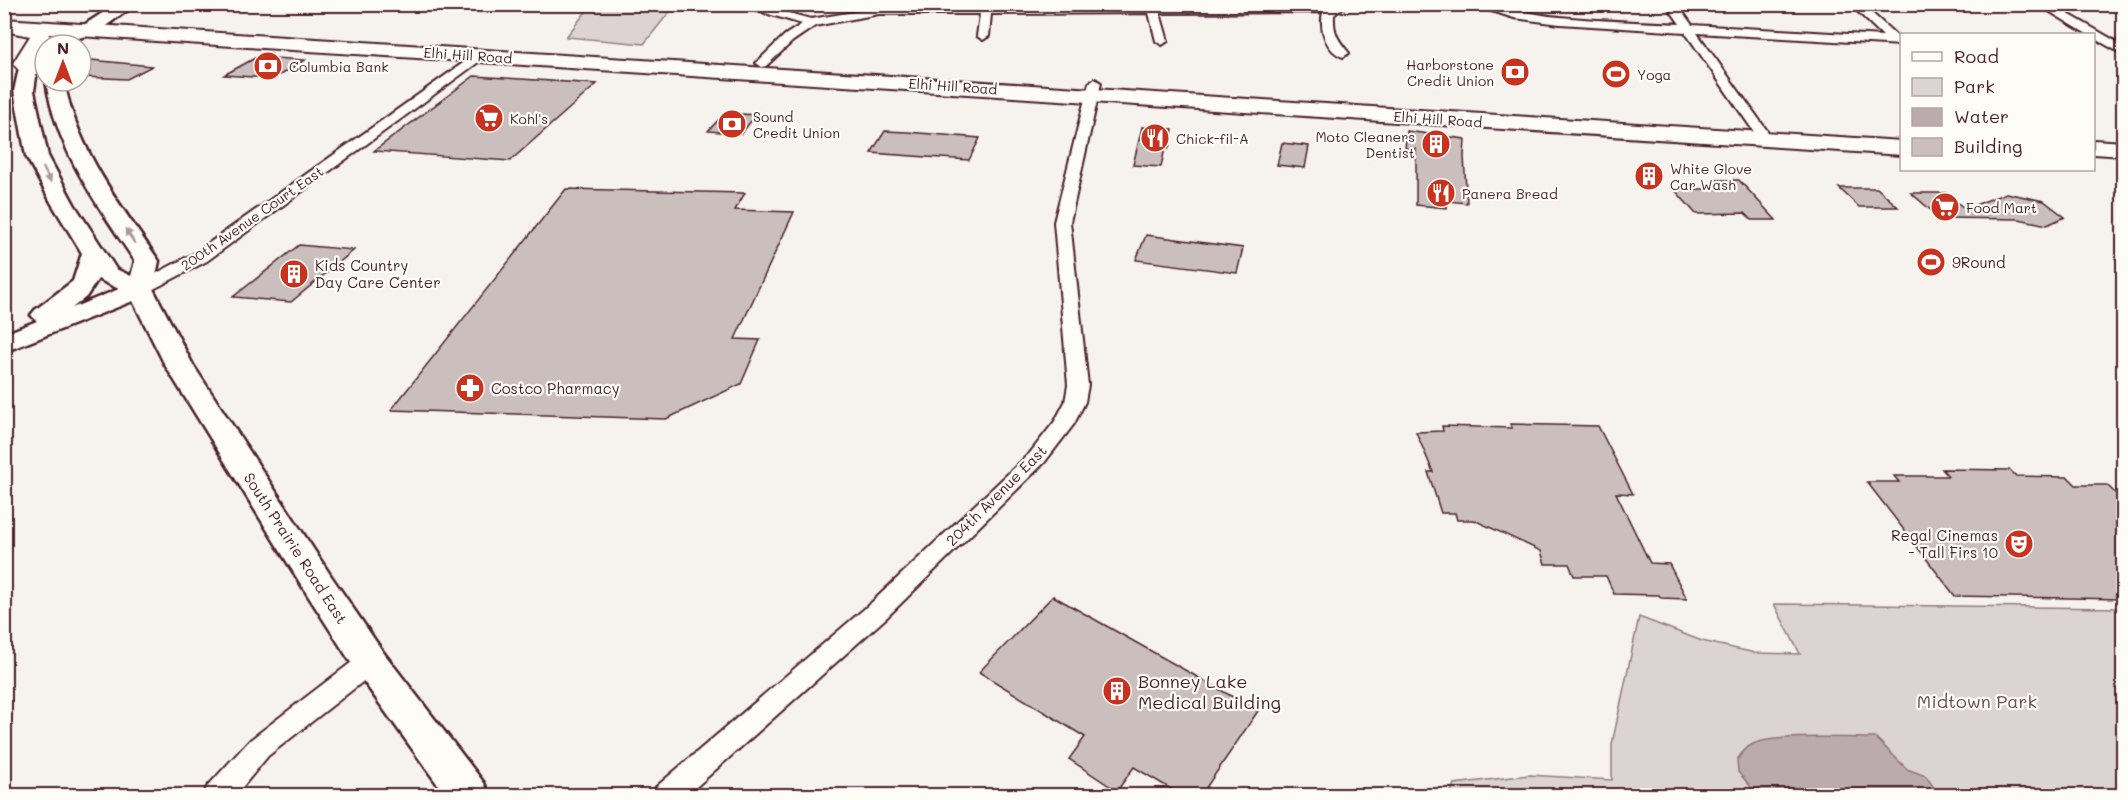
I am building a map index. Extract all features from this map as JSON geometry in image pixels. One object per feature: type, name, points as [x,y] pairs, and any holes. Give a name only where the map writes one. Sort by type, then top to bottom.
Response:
[{"type":"main road","points":[[75,33],[98,25],[128,4]]},
{"type":"main road","name":"Elhi Hill Road","points":[[4,14],[215,38],[480,55],[1094,89],[1762,132],[1900,135]]},
{"type":"main road","points":[[92,33],[98,25]]},
{"type":"main road","name":"Elhi Hill Road","points":[[4,26],[98,25],[762,63],[1094,89]]},
{"type":"main road","points":[[4,26],[38,32],[40,36],[23,63],[28,68]]},
{"type":"main road","points":[[93,43],[126,36],[215,38]]},
{"type":"main road","points":[[33,63],[28,68],[24,91],[37,156],[63,204],[107,274],[140,289],[147,261],[82,164],[56,93]]},
{"type":"main road","name":"Elhi Hill Road","points":[[1762,132],[1900,148]]},
{"type":"main road","points":[[2095,147],[2124,149]]},
{"type":"main road","points":[[2095,161],[2124,163]]},
{"type":"main road","points":[[4,342],[77,292],[85,283],[94,252]]},
{"type":"main road","name":"200th Avenue Court East","points":[[4,342],[140,289]]},
{"type":"main road","name":"South Prairie Road East","points":[[140,289],[179,365],[370,662],[470,795]]},
{"type":"street","points":[[1474,4],[1537,19],[1898,41]]},
{"type":"street","points":[[1671,4],[1762,132]]},
{"type":"street","points":[[1855,4],[1898,41]]},
{"type":"street","points":[[2042,4],[2092,33]]},
{"type":"street","points":[[762,63],[789,38],[811,23],[879,11],[1154,11],[1337,7]]},
{"type":"street","points":[[1337,7],[1328,14],[1327,21],[1330,38],[1334,46],[1343,53]]},
{"type":"street","points":[[762,9],[811,23]]},
{"type":"street","points":[[984,36],[986,11]]},
{"type":"street","points":[[1154,11],[1162,41]]},
{"type":"street","points":[[2095,35],[2121,50]]},
{"type":"street","points":[[2095,48],[2121,50]]},
{"type":"street","name":"200th Avenue Court East","points":[[140,289],[201,258],[480,55]]},
{"type":"street","name":"204th Avenue East","points":[[666,795],[878,612],[1037,458],[1064,424],[1075,402],[1078,385],[1062,222],[1094,89]]},
{"type":"street","points":[[217,795],[259,748],[370,662]]},
{"type":"green space","points":[[592,4],[675,5],[644,44],[566,37]]},
{"type":"green space","name":"Midtown Park","points":[[1774,604],[2123,608],[2123,795],[1449,796],[1454,784],[1529,775],[1612,780],[1612,744],[1639,617],[1702,641],[1755,653],[1800,654]]},
{"type":"water","points":[[1831,737],[1876,738],[1907,769],[1926,776],[1939,795],[1758,795],[1738,772],[1737,760],[1742,753],[1750,745],[1764,741]]},
{"type":"building","name":"Columbia Bank","points":[[271,54],[274,58],[305,60],[280,75],[267,78],[224,75],[255,58]]},
{"type":"building","points":[[93,60],[152,66],[127,79],[93,77]]},
{"type":"building","name":"Kohl's","points":[[474,76],[597,84],[510,161],[374,151]]},
{"type":"building","name":"Sound Credit Union","points":[[725,113],[756,115],[741,134],[708,131]]},
{"type":"building","name":"Chick-fil-A","points":[[1142,127],[1173,129],[1169,148],[1165,148],[1161,167],[1133,165]]},
{"type":"building","points":[[885,131],[980,138],[969,160],[871,153]]},
{"type":"building","points":[[1407,131],[1465,139],[1467,203],[1447,201],[1447,208],[1416,205],[1416,149],[1405,148]]},
{"type":"building","points":[[1282,143],[1309,146],[1305,168],[1277,165]]},
{"type":"building","points":[[1716,180],[1739,180],[1776,220],[1752,220],[1745,213],[1696,214],[1674,189],[1724,189]]},
{"type":"building","points":[[1839,188],[1877,188],[1898,207],[1859,207]]},
{"type":"building","points":[[566,189],[745,193],[735,210],[794,212],[735,339],[760,340],[741,384],[666,419],[391,410]]},
{"type":"building","points":[[1911,193],[1946,193],[1965,209],[2006,193],[2044,201],[2065,217],[2047,225],[2019,219],[1940,218]]},
{"type":"building","points":[[1146,235],[1243,248],[1237,273],[1136,260]]},
{"type":"building","name":"Kids Country Day Care Center","points":[[299,245],[354,250],[291,302],[233,297]]},
{"type":"building","points":[[1510,424],[1598,426],[1633,494],[1616,493],[1650,563],[1669,564],[1687,599],[1661,598],[1659,595],[1614,594],[1606,576],[1574,576],[1569,564],[1545,564],[1541,551],[1474,520],[1457,520],[1455,513],[1441,513],[1428,472],[1433,472],[1416,432],[1443,431],[1442,426],[1512,428]]},
{"type":"building","name":"Regal Cinemas - Tall Firs 10","points":[[1942,469],[2010,470],[2016,476],[2068,477],[2076,485],[2107,485],[2124,502],[2124,599],[1955,596],[1867,482],[1899,482],[1894,476],[1948,476]]},
{"type":"building","name":"Bonney Lake Medical Building","points":[[1053,596],[1258,711],[1201,795],[1181,795],[1134,767],[1117,791],[1069,759],[1085,737],[979,672]]},
{"type":"place","name":"Columbia Bank","points":[[268,66]]},
{"type":"place","name":"Harborstone Credit Union","points":[[1515,72]]},
{"type":"place","name":"Yoga","points":[[1616,74]]},
{"type":"place","name":"Kohl's","points":[[489,118]]},
{"type":"place","name":"Sound Credit Union","points":[[732,124]]},
{"type":"place","name":"Chick-fil-A","points":[[1155,138]]},
{"type":"place","name":"Moto Cleaners Dentist","points":[[1436,144]]},
{"type":"place","name":"White Glove Car Wash","points":[[1649,176]]},
{"type":"place","name":"Panera Bread","points":[[1441,193]]},
{"type":"place","name":"Food Mart","points":[[1945,207]]},
{"type":"place","name":"9Round","points":[[1931,262]]},
{"type":"place","name":"Kids Country Day Care Center","points":[[294,274]]},
{"type":"place","name":"Costco Pharmacy","points":[[470,388]]},
{"type":"place","name":"Regal Cinemas - Tall Firs 10","points":[[2019,544]]},
{"type":"place","name":"Bonney Lake Medical Building","points":[[1117,691]]}]
